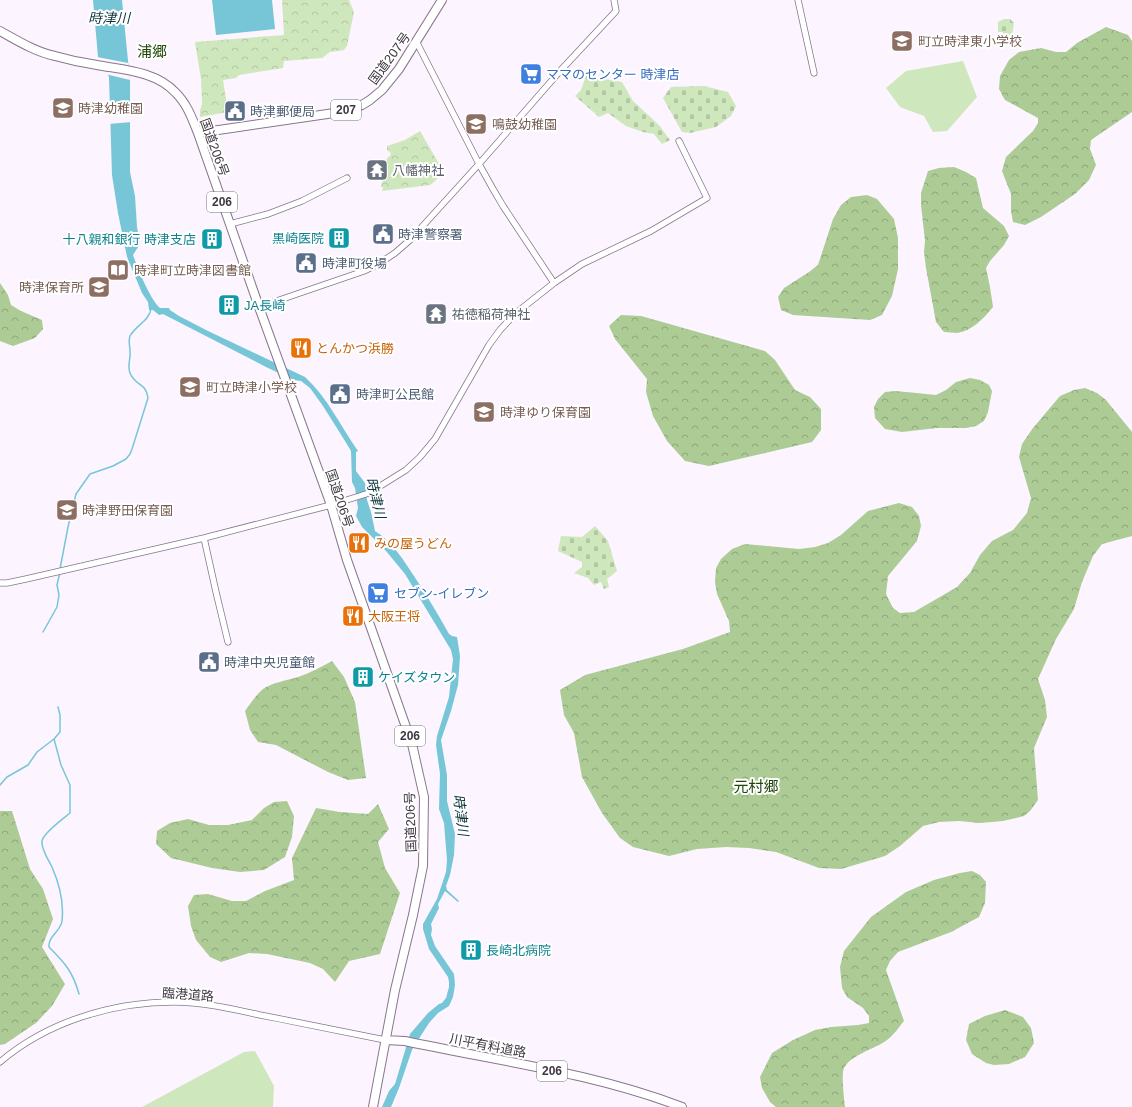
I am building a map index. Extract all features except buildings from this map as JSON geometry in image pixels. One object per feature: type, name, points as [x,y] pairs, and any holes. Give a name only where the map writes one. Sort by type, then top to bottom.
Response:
[{"type":"highway","name":"国道207号","points":[[198,132],[341,112],[362,105],[382,90],[399,69],[442,0]]},
{"type":"highway","name":"国道206号","points":[[0,31],[27,46],[53,56],[131,71],[157,79],[173,89],[180,97],[188,109],[198,132],[285,380],[331,505],[348,560],[412,744],[424,797],[423,866],[413,916],[395,990],[373,1107]]},
{"type":"highway","name":"川平有料道路","points":[[385,1040],[529,1068],[619,1091],[671,1107]]},
{"type":"highway","name":"川平有料道路","points":[[419,1046],[526,1065],[599,1081],[656,1097],[682,1107]]},
{"type":"street","points":[[259,307],[364,271],[380,263],[410,240],[561,70],[616,11],[614,0]]},
{"type":"street","points":[[798,0],[814,73]]},
{"type":"street","points":[[416,41],[479,164],[503,206],[554,283]]},
{"type":"street","points":[[0,583],[26,579],[204,538],[331,505],[369,493],[406,470],[420,457],[435,439],[489,345],[500,330],[516,313],[554,283],[587,262],[651,231],[706,198],[679,141]]},
{"type":"street","points":[[230,224],[268,214],[302,201],[348,178]]},
{"type":"street","points":[[204,538],[228,642]]},
{"type":"street","name":"臨港道路","points":[[0,1062],[8,1055],[39,1036],[76,1018],[102,1010],[137,1004],[164,1002],[191,1003],[231,1009],[385,1040]]},
{"type":"green space","points":[[282,0],[349,0],[354,12],[347,46],[344,50],[330,52],[322,58],[284,61],[283,68],[239,75],[236,78],[223,80],[228,112],[200,117],[202,104],[201,79],[195,42],[284,35]]},
{"type":"green space","points":[[1004,19],[1010,19],[1014,23],[1012,36],[998,32],[998,22]]},
{"type":"green space","points":[[1106,27],[1128,35],[1132,41],[1132,112],[1091,140],[1090,149],[1096,165],[1089,180],[1075,194],[1041,217],[1025,225],[1013,222],[1011,211],[1011,194],[1002,171],[1006,157],[1033,131],[1038,123],[1038,118],[1005,100],[999,89],[1000,76],[1009,60],[1019,52],[1041,48],[1056,52],[1066,52],[1077,43]]},
{"type":"green space","points":[[963,61],[977,97],[947,131],[933,132],[924,116],[900,107],[886,88],[906,71]]},
{"type":"green space","points":[[586,76],[622,82],[633,101],[659,125],[670,140],[662,144],[654,134],[626,126],[608,113],[599,117],[575,96],[581,90]]},
{"type":"green space","points":[[704,86],[728,92],[736,106],[731,116],[716,127],[690,133],[682,132],[663,98],[671,87]]},
{"type":"green space","points":[[420,131],[442,169],[439,176],[430,185],[382,191],[383,187],[381,187],[383,180],[388,174],[386,161],[391,153],[387,150],[387,146],[405,140]]},
{"type":"green space","points":[[954,167],[976,178],[983,208],[1004,226],[1009,236],[986,268],[993,307],[982,320],[973,327],[957,333],[944,332],[936,322],[926,268],[921,205],[921,193],[928,171],[939,168]]},
{"type":"green space","points":[[867,195],[877,199],[894,219],[898,238],[898,269],[892,296],[882,315],[870,320],[793,315],[781,310],[778,297],[784,288],[818,265],[833,219],[841,205],[851,197]]},
{"type":"green space","points":[[0,283],[8,295],[11,305],[42,320],[43,329],[35,338],[13,346],[0,341]]},
{"type":"green space","points":[[621,315],[641,316],[765,351],[775,360],[795,390],[810,397],[821,409],[821,430],[812,442],[709,466],[685,461],[667,441],[653,416],[646,392],[647,379],[615,339],[609,326]]},
{"type":"green space","points":[[970,378],[980,380],[989,385],[992,391],[988,412],[984,421],[976,426],[902,432],[885,429],[875,418],[874,407],[878,399],[885,392],[896,391],[936,395],[946,390],[956,382]]},
{"type":"green space","points":[[1085,388],[1097,393],[1106,400],[1132,432],[1132,536],[1102,544],[1093,556],[1082,582],[1074,609],[1056,639],[1038,679],[1045,700],[1047,717],[1034,748],[1038,800],[1030,811],[1024,816],[1003,821],[980,823],[959,821],[939,822],[923,826],[900,846],[885,856],[841,869],[819,868],[776,852],[749,848],[726,847],[697,849],[669,856],[633,847],[620,838],[602,813],[582,777],[574,733],[564,715],[560,690],[585,675],[683,649],[730,632],[729,621],[717,594],[715,582],[716,568],[721,559],[732,549],[745,544],[799,549],[815,547],[828,543],[841,535],[868,511],[899,503],[912,507],[919,516],[921,526],[917,541],[888,576],[886,594],[893,608],[900,613],[914,612],[957,587],[970,573],[980,555],[992,541],[1013,530],[1027,513],[1031,498],[1019,457],[1022,444],[1033,428],[1060,396],[1074,390]]},
{"type":"green space","points":[[595,526],[608,541],[617,571],[607,579],[609,587],[604,589],[601,582],[594,585],[588,578],[574,573],[582,567],[582,562],[558,551],[561,536],[582,537]]},
{"type":"green space","points":[[332,661],[344,677],[355,702],[366,778],[348,780],[328,772],[276,745],[258,742],[250,730],[245,711],[263,689],[275,683],[307,674]]},
{"type":"green space","points":[[287,801],[294,816],[292,837],[285,857],[264,870],[240,872],[212,868],[171,858],[156,844],[157,831],[170,823],[188,819],[209,825],[228,825],[252,820],[264,808],[274,802]]},
{"type":"green space","points":[[378,804],[389,829],[378,842],[385,868],[400,893],[380,954],[349,961],[335,982],[323,969],[310,963],[267,954],[249,953],[221,962],[210,957],[196,940],[191,926],[188,906],[194,895],[208,894],[232,901],[246,901],[265,891],[294,880],[292,858],[316,808],[340,812],[368,814]]},
{"type":"green space","points":[[0,811],[12,811],[30,869],[43,889],[53,919],[42,947],[65,984],[52,1006],[36,1023],[5,1044],[0,1045]]},
{"type":"green space","points":[[972,871],[980,875],[986,882],[985,903],[979,917],[951,932],[898,952],[890,961],[886,970],[904,1021],[887,1040],[855,1057],[845,1066],[843,1080],[845,1107],[776,1107],[770,1102],[762,1088],[760,1077],[772,1053],[793,1040],[815,1030],[869,1023],[869,1016],[863,1008],[847,997],[842,988],[840,967],[844,951],[871,917],[906,892],[934,880]]},
{"type":"green space","points":[[1005,1010],[1023,1017],[1031,1028],[1034,1043],[1025,1057],[1009,1064],[994,1065],[986,1063],[972,1054],[966,1040],[969,1024],[985,1016]]},
{"type":"green space","points":[[255,1051],[274,1086],[273,1107],[142,1107],[244,1052]]},
{"type":"water","name":"時津川","points":[[93,0],[122,0],[130,81],[130,172],[135,196],[137,227],[140,244],[133,255],[152,298],[160,308],[169,308],[179,316],[208,331],[305,377],[313,385],[321,394],[358,451],[356,452],[356,471],[365,483],[367,500],[375,531],[386,539],[399,554],[449,634],[457,637],[460,656],[458,685],[441,740],[447,775],[447,801],[455,834],[454,855],[446,886],[447,890],[459,901],[458,902],[445,891],[438,904],[439,908],[431,924],[431,935],[435,946],[454,974],[455,985],[453,997],[449,1006],[438,1013],[429,1023],[412,1050],[391,1107],[382,1107],[389,1091],[395,1084],[410,1034],[428,1013],[442,1003],[446,998],[449,987],[448,977],[429,949],[423,924],[437,899],[446,872],[447,860],[444,823],[439,809],[440,774],[436,745],[437,736],[449,697],[453,659],[451,650],[405,574],[386,551],[362,527],[356,516],[358,508],[355,488],[352,482],[351,451],[310,388],[301,381],[294,380],[268,368],[163,314],[159,315],[153,310],[149,310],[148,302],[142,293],[127,257],[118,213],[112,175],[109,77],[98,57]]},
{"type":"water","points":[[212,0],[272,0],[275,29],[216,35]]},
{"type":"pier","points":[[97,57],[128,63],[130,80],[105,74]]},
{"type":"pier","points":[[131,114],[132,122],[108,124],[108,115]]},
{"type":"waterway","points":[[60,569],[76,494],[90,474],[113,466],[126,459],[132,449],[148,398],[143,386],[135,380],[130,373],[129,340],[133,332],[148,317],[151,309]]},
{"type":"waterway","points":[[43,632],[57,607],[59,595],[57,585],[60,572]]},
{"type":"waterway","points":[[0,785],[7,777],[28,765],[37,752],[54,739],[60,732],[60,715],[58,707]]},
{"type":"waterway","points":[[54,739],[61,765],[70,785],[70,813],[50,830],[42,841],[44,851],[57,880],[62,907],[61,925],[50,940],[49,947],[68,968],[79,994]]},
{"type":"place","name":"町立時津東小学校","points":[[902,41]]},
{"type":"place","name":"ママのセンター 時津店","points":[[531,74]]},
{"type":"place","name":"時津幼稚園","points":[[63,108]]},
{"type":"place","name":"時津郵便局","points":[[235,111]]},
{"type":"place","name":"鳴鼓幼稚園","points":[[476,124]]},
{"type":"place","name":"八幡神社","points":[[377,170]]},
{"type":"place","name":"時津警察署","points":[[383,234]]},
{"type":"place","name":"黒崎医院","points":[[339,238]]},
{"type":"place","name":"十八親和銀行 時津支店","points":[[212,239]]},
{"type":"place","name":"時津町役場","points":[[306,263]]},
{"type":"place","name":"時津町立時津図書館","points":[[118,270]]},
{"type":"place","name":"時津保育所","points":[[99,287]]},
{"type":"place","name":"JA長崎","points":[[229,305]]},
{"type":"place","name":"祐徳稲荷神社","points":[[436,314]]},
{"type":"place","name":"とんかつ浜勝","points":[[301,348]]},
{"type":"place","name":"町立時津小学校","points":[[190,387]]},
{"type":"place","name":"時津町公民館","points":[[340,394]]},
{"type":"place","name":"時津ゆり保育園","points":[[484,412]]},
{"type":"place","name":"時津野田保育園","points":[[67,510]]},
{"type":"place","name":"みの屋うどん","points":[[359,543]]},
{"type":"place","name":"セブン-イレブン","points":[[378,593]]},
{"type":"place","name":"大阪王将","points":[[353,616]]},
{"type":"place","name":"時津中央児童館","points":[[209,662]]},
{"type":"place","name":"ケイズタウン","points":[[363,677]]},
{"type":"place","name":"長崎北病院","points":[[471,950]]},
{"type":"district","name":"浦郷","points":[[152,52]]},
{"type":"district","name":"元村郷","points":[[756,787]]}]
